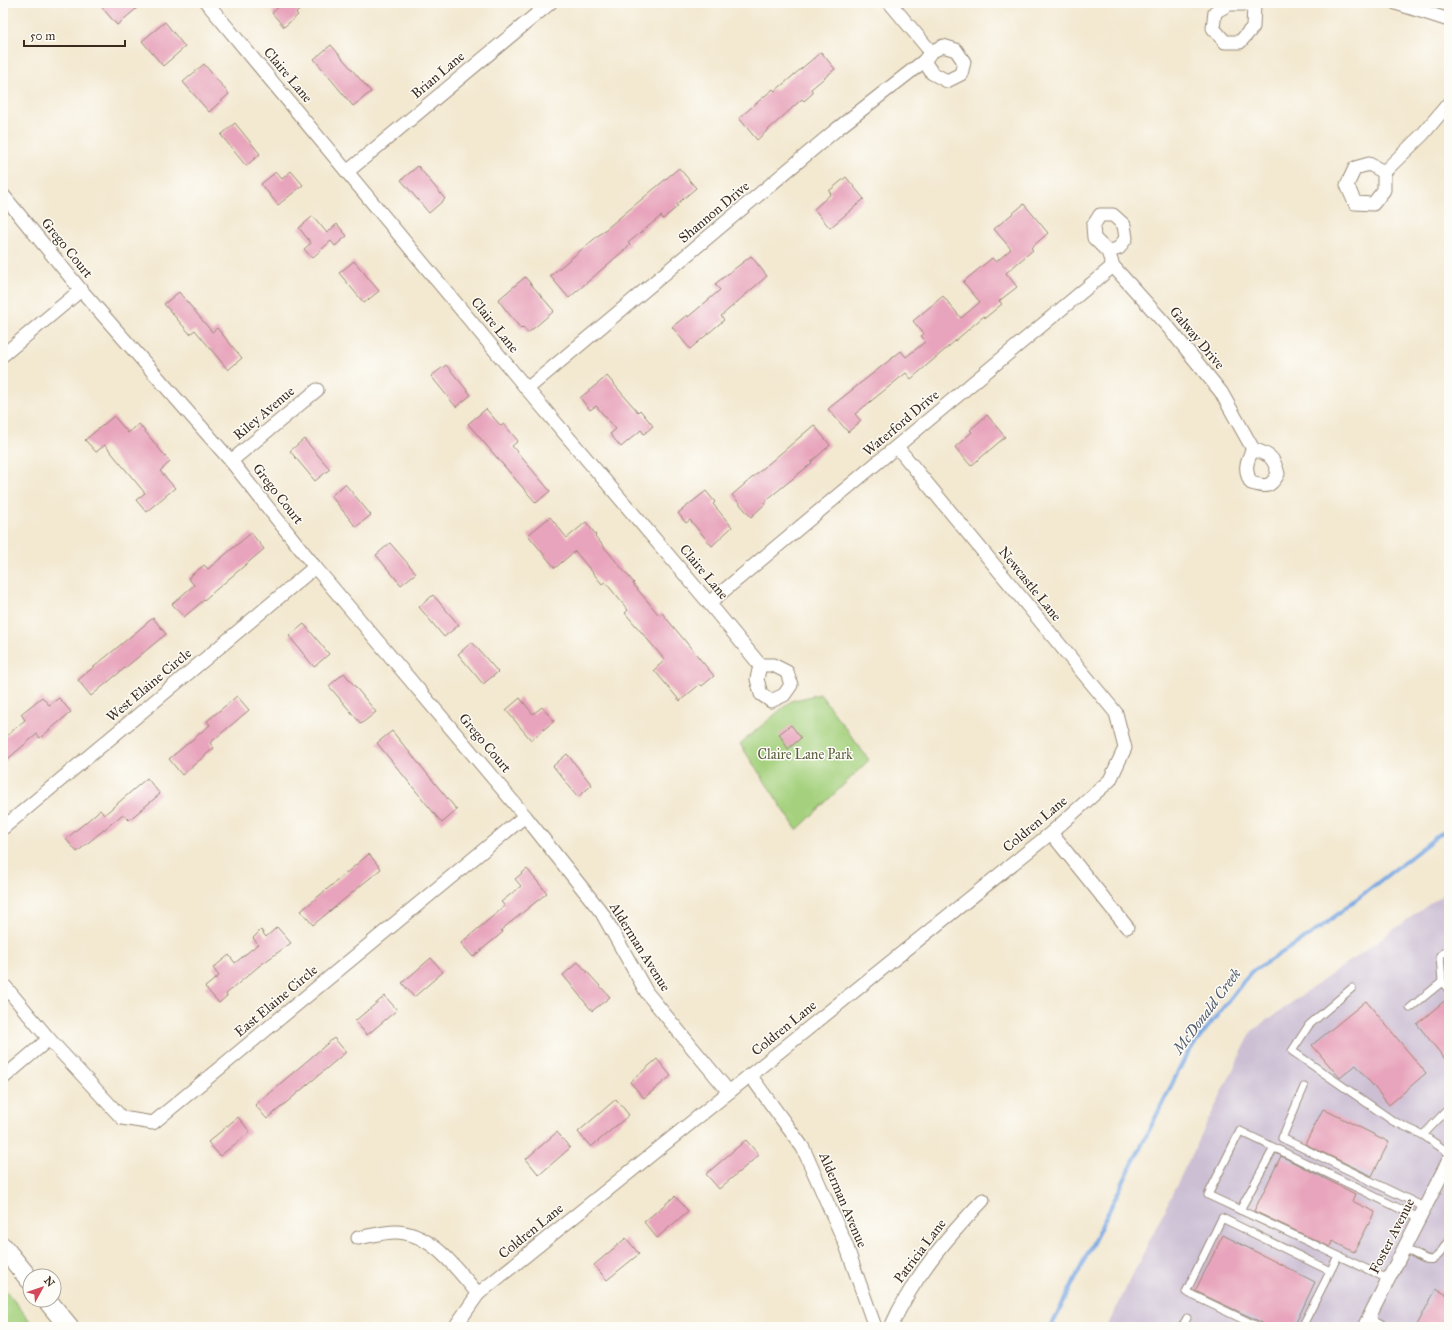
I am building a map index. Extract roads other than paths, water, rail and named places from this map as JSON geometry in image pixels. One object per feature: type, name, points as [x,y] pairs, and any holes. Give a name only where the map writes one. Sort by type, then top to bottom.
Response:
[{"type":"main road","points":[[3,1247],[22,1270]]},
{"type":"main road","points":[[54,1308],[69,1327]]},
{"type":"street","name":"Claire Lane","points":[[207,3],[527,389],[760,665]]},
{"type":"street","name":"Brian Lane","points":[[347,172],[550,3]]},
{"type":"street","name":"Shannon Drive","points":[[527,389],[854,115],[927,56],[890,3]]},
{"type":"street","points":[[1396,3],[1449,20]]},
{"type":"street","points":[[1384,172],[1423,134],[1449,103]]},
{"type":"street","name":"Grego Court","points":[[3,195],[80,290],[231,461],[315,567],[525,816]]},
{"type":"street","name":"Galway Drive","points":[[1108,252],[1113,266],[1169,328],[1221,392],[1253,450]]},
{"type":"street","name":"Waterford Drive","points":[[709,603],[1113,266]]},
{"type":"street","points":[[3,355],[80,290]]},
{"type":"street","name":"Riley Avenue","points":[[231,461],[317,390]]},
{"type":"street","name":"Newcastle Lane","points":[[897,447],[1116,713],[1125,748]]},
{"type":"street","name":"West Elaine Circle","points":[[3,828],[315,567]]},
{"type":"street","name":"Coldren Lane","points":[[455,1327],[478,1294],[1051,833],[1110,780],[1125,748]]},
{"type":"street","name":"East Elaine Circle","points":[[49,1040],[122,1118],[153,1123],[525,816]]},
{"type":"street","name":"Alderman Avenue","points":[[525,816],[602,913],[647,993],[729,1092]]},
{"type":"street","points":[[1051,833],[1127,927]]},
{"type":"street","points":[[3,984],[49,1040],[3,1078]]},
{"type":"street","name":"Alderman Avenue","points":[[750,1076],[803,1148],[846,1245],[875,1327]]},
{"type":"street","name":"Foster Avenue","points":[[1367,1322],[1421,1212],[1449,1160]]},
{"type":"street","name":"Patricia Lane","points":[[890,1327],[904,1298],[949,1236],[983,1200]]},
{"type":"street","points":[[358,1238],[395,1232],[419,1238],[437,1248],[452,1263],[478,1294]]},
{"type":"lane","points":[[1449,948],[1440,956],[1442,982],[1449,990]]},
{"type":"lane","points":[[1410,1008],[1442,982]]},
{"type":"lane","points":[[1352,988],[1309,1026],[1292,1051],[1393,1121],[1423,1136],[1449,1153]]},
{"type":"lane","points":[[1304,1087],[1282,1138],[1421,1212]]},
{"type":"lane","points":[[1423,1136],[1449,1108]]},
{"type":"lane","points":[[1388,1279],[1208,1195],[1240,1131],[1274,1148],[1421,1212]]},
{"type":"lane","points":[[1240,1210],[1274,1148]]},
{"type":"lane","points":[[1259,1327],[1186,1292],[1222,1218],[1330,1270]]},
{"type":"lane","points":[[1404,1248],[1427,1260],[1434,1259],[1441,1254],[1449,1239]]},
{"type":"lane","points":[[1302,1327],[1338,1256]]},
{"type":"lane","points":[[1182,1327],[1187,1318]]},
{"type":"lane","points":[[1367,1322],[1387,1327]]},
{"type":"waterway","name":"McDonald Creek","points":[[1051,1327],[1187,1054],[1251,972],[1312,934],[1449,827]]},
{"type":"park label","name":"Claire Lane Park","points":[[805,754]]}]
